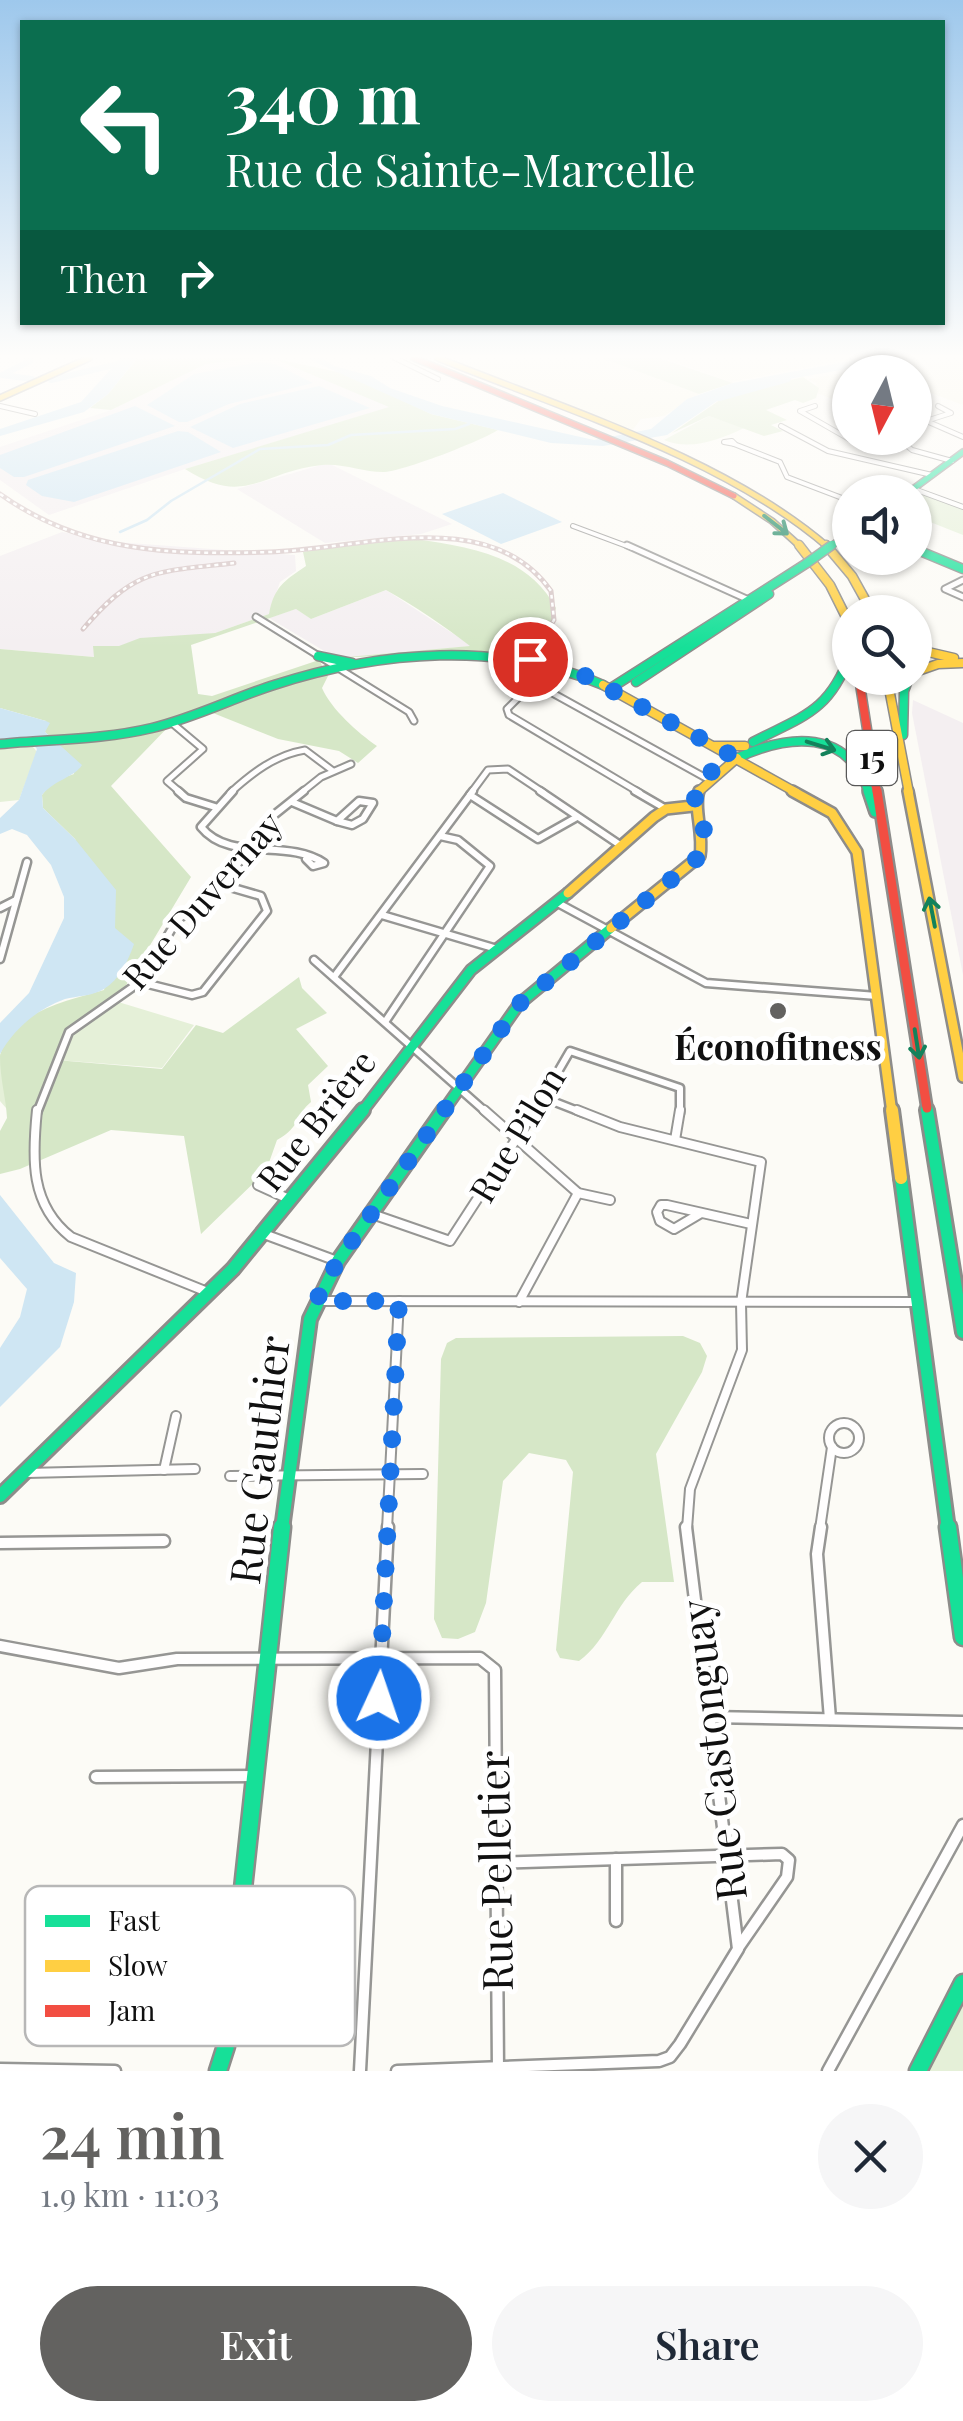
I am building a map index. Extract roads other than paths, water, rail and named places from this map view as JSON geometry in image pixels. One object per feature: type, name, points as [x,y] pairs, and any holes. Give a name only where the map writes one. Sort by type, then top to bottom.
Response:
[{"type":"main road","points":[[644,455],[720,488],[782,528],[825,574],[835,595]]},
{"type":"main road","points":[[672,455],[726,478],[778,508],[829,550],[863,595]]},
{"type":"main road","points":[[932,476],[959,457]]},
{"type":"main road","points":[[613,690],[637,681],[832,548]]},
{"type":"main road","points":[[932,554],[963,567]]},
{"type":"main road","points":[[613,690],[752,602]]},
{"type":"main road","points":[[932,654],[963,660]]},
{"type":"main road","points":[[318,656],[344,663],[450,656],[513,657],[556,664],[613,690],[823,806],[847,831],[857,852],[963,1637]]},
{"type":"main road","points":[[932,666],[963,660]]},
{"type":"main road","points":[[0,744],[60,740],[172,723],[272,685],[370,662]]},
{"type":"main road","points":[[637,681],[630,694],[640,705]]},
{"type":"main road","points":[[666,808],[693,806],[698,786],[709,776],[747,749],[826,707],[835,695]]},
{"type":"main road","name":"15","points":[[862,695],[963,1332]]},
{"type":"main road","name":"15","points":[[890,695],[963,1077]]},
{"type":"main road","points":[[902,754],[904,695]]},
{"type":"main road","points":[[715,746],[747,749],[770,741],[794,740],[820,744],[842,754],[860,771],[884,838]]},
{"type":"main road","points":[[747,749],[752,766]]},
{"type":"main road","name":"Rue Gauthier","points":[[244,1886],[288,1476],[310,1319],[316,1301],[338,1261],[519,1004],[700,856],[706,832],[693,806]]},
{"type":"main road","name":"Rue Brière","points":[[0,1496],[210,1294],[264,1234],[472,970],[666,808]]},
{"type":"main road","points":[[918,2071],[963,1983]]},
{"type":"main road","name":"Rue Gauthier","points":[[218,2071],[226,2046]]},
{"type":"street","points":[[761,455],[780,462],[788,478],[832,494]]},
{"type":"street","points":[[845,455],[928,475]]},
{"type":"street","points":[[896,466],[908,455]]},
{"type":"street","points":[[932,497],[963,507]]},
{"type":"street","points":[[573,526],[608,536],[752,602]]},
{"type":"street","points":[[963,580],[946,589],[963,597]]},
{"type":"street","points":[[256,617],[409,712],[414,721]]},
{"type":"street","points":[[666,808],[508,716],[507,709],[533,685],[709,776]]},
{"type":"street","points":[[172,723],[180,734],[203,749],[167,781],[186,798],[215,806]]},
{"type":"street","points":[[309,856],[299,848],[276,851],[214,840],[201,827],[215,806],[276,758],[305,750],[333,771]]},
{"type":"street","name":"Rue Duvernay","points":[[210,1294],[71,1237],[54,1224],[38,1191],[34,1118],[68,1035],[140,982],[177,920],[224,885],[264,824],[333,771],[350,764]]},
{"type":"street","points":[[334,977],[488,770],[502,767],[620,845]]},
{"type":"street","points":[[470,795],[538,839],[576,817]]},
{"type":"street","points":[[290,801],[338,821],[356,826],[373,803],[360,801],[338,821]]},
{"type":"street","points":[[385,1022],[490,866],[458,840],[440,836]]},
{"type":"street","points":[[0,959],[27,862]]},
{"type":"street","points":[[140,982],[192,996],[204,992],[267,911],[262,896],[224,885]]},
{"type":"street","points":[[0,908],[16,900]]},
{"type":"street","points":[[556,902],[706,983],[876,996]]},
{"type":"street","points":[[382,914],[497,950]]},
{"type":"street","points":[[314,960],[578,1193],[610,1200]]},
{"type":"street","name":"Rue Pilon","points":[[372,1214],[450,1241],[518,1140],[567,1054],[576,1050],[680,1088],[675,1140]]},
{"type":"street","points":[[542,1097],[620,1127],[675,1140]]},
{"type":"street","name":"Rue Castonguay","points":[[397,2071],[648,2063],[670,2056],[738,1949],[686,1515],[690,1489],[738,1369],[742,1350],[740,1303],[761,1162],[675,1140]]},
{"type":"street","points":[[258,1185],[292,1200]]},
{"type":"street","points":[[520,1302],[578,1193]]},
{"type":"street","points":[[701,1213],[674,1229],[660,1221],[658,1212],[667,1205],[751,1224]]},
{"type":"street","points":[[264,1234],[338,1261]]},
{"type":"street","points":[[316,1301],[916,1302]]},
{"type":"street","points":[[360,2071],[399,1301]]},
{"type":"street","points":[[164,1470],[176,1416]]},
{"type":"street","points":[[830,1720],[816,1554],[832,1446]]},
{"type":"street","points":[[23,1473],[195,1469]]},
{"type":"street","points":[[230,1476],[423,1474]]},
{"type":"street","points":[[0,1543],[164,1541]]},
{"type":"street","points":[[0,1646],[118,1668],[177,1659],[380,1660]]},
{"type":"street","name":"Rue Pelletier","points":[[380,1660],[480,1658],[490,1662],[494,1670],[498,2070]]},
{"type":"street","points":[[710,1717],[963,1722]]},
{"type":"street","points":[[96,1777],[256,1776]]},
{"type":"street","points":[[828,2071],[963,1824]]},
{"type":"street","points":[[495,1863],[782,1854],[789,1860],[790,1870],[738,1949]]},
{"type":"street","points":[[616,1859],[616,1921]]},
{"type":"street","points":[[0,2069],[115,2071]]},
{"type":"water","points":[[0,455],[90,455],[24,477],[14,477],[0,468]]},
{"type":"water","points":[[106,455],[213,455],[74,502],[42,496],[26,485],[28,480]]},
{"type":"water","points":[[503,493],[562,522],[501,544],[442,514]]},
{"type":"water","points":[[0,708],[50,723],[45,732],[82,765],[42,795],[43,808],[75,839],[116,890],[115,928],[134,944],[123,969],[110,985],[45,1008],[19,1028],[0,1054],[0,1023],[29,993],[64,918],[64,897],[51,865],[27,835],[12,829],[0,834],[0,818],[19,800],[37,749],[28,739],[0,739]]},
{"type":"water","points":[[0,1195],[54,1263],[76,1273],[74,1302],[60,1347],[0,1407],[0,1348],[20,1317],[27,1289],[0,1258]]},
{"type":"waterway","points":[[120,532],[147,520],[171,501],[250,455]]},
{"type":"railway","points":[[0,494],[63,528],[96,539],[163,551],[270,552],[420,538],[458,539],[493,548],[525,564],[551,591],[554,620],[532,655]]},
{"type":"railway","points":[[83,629],[118,594],[150,576],[234,563]]},
{"type":"place","name":"Éconofitness","points":[[778,1011]]}]
